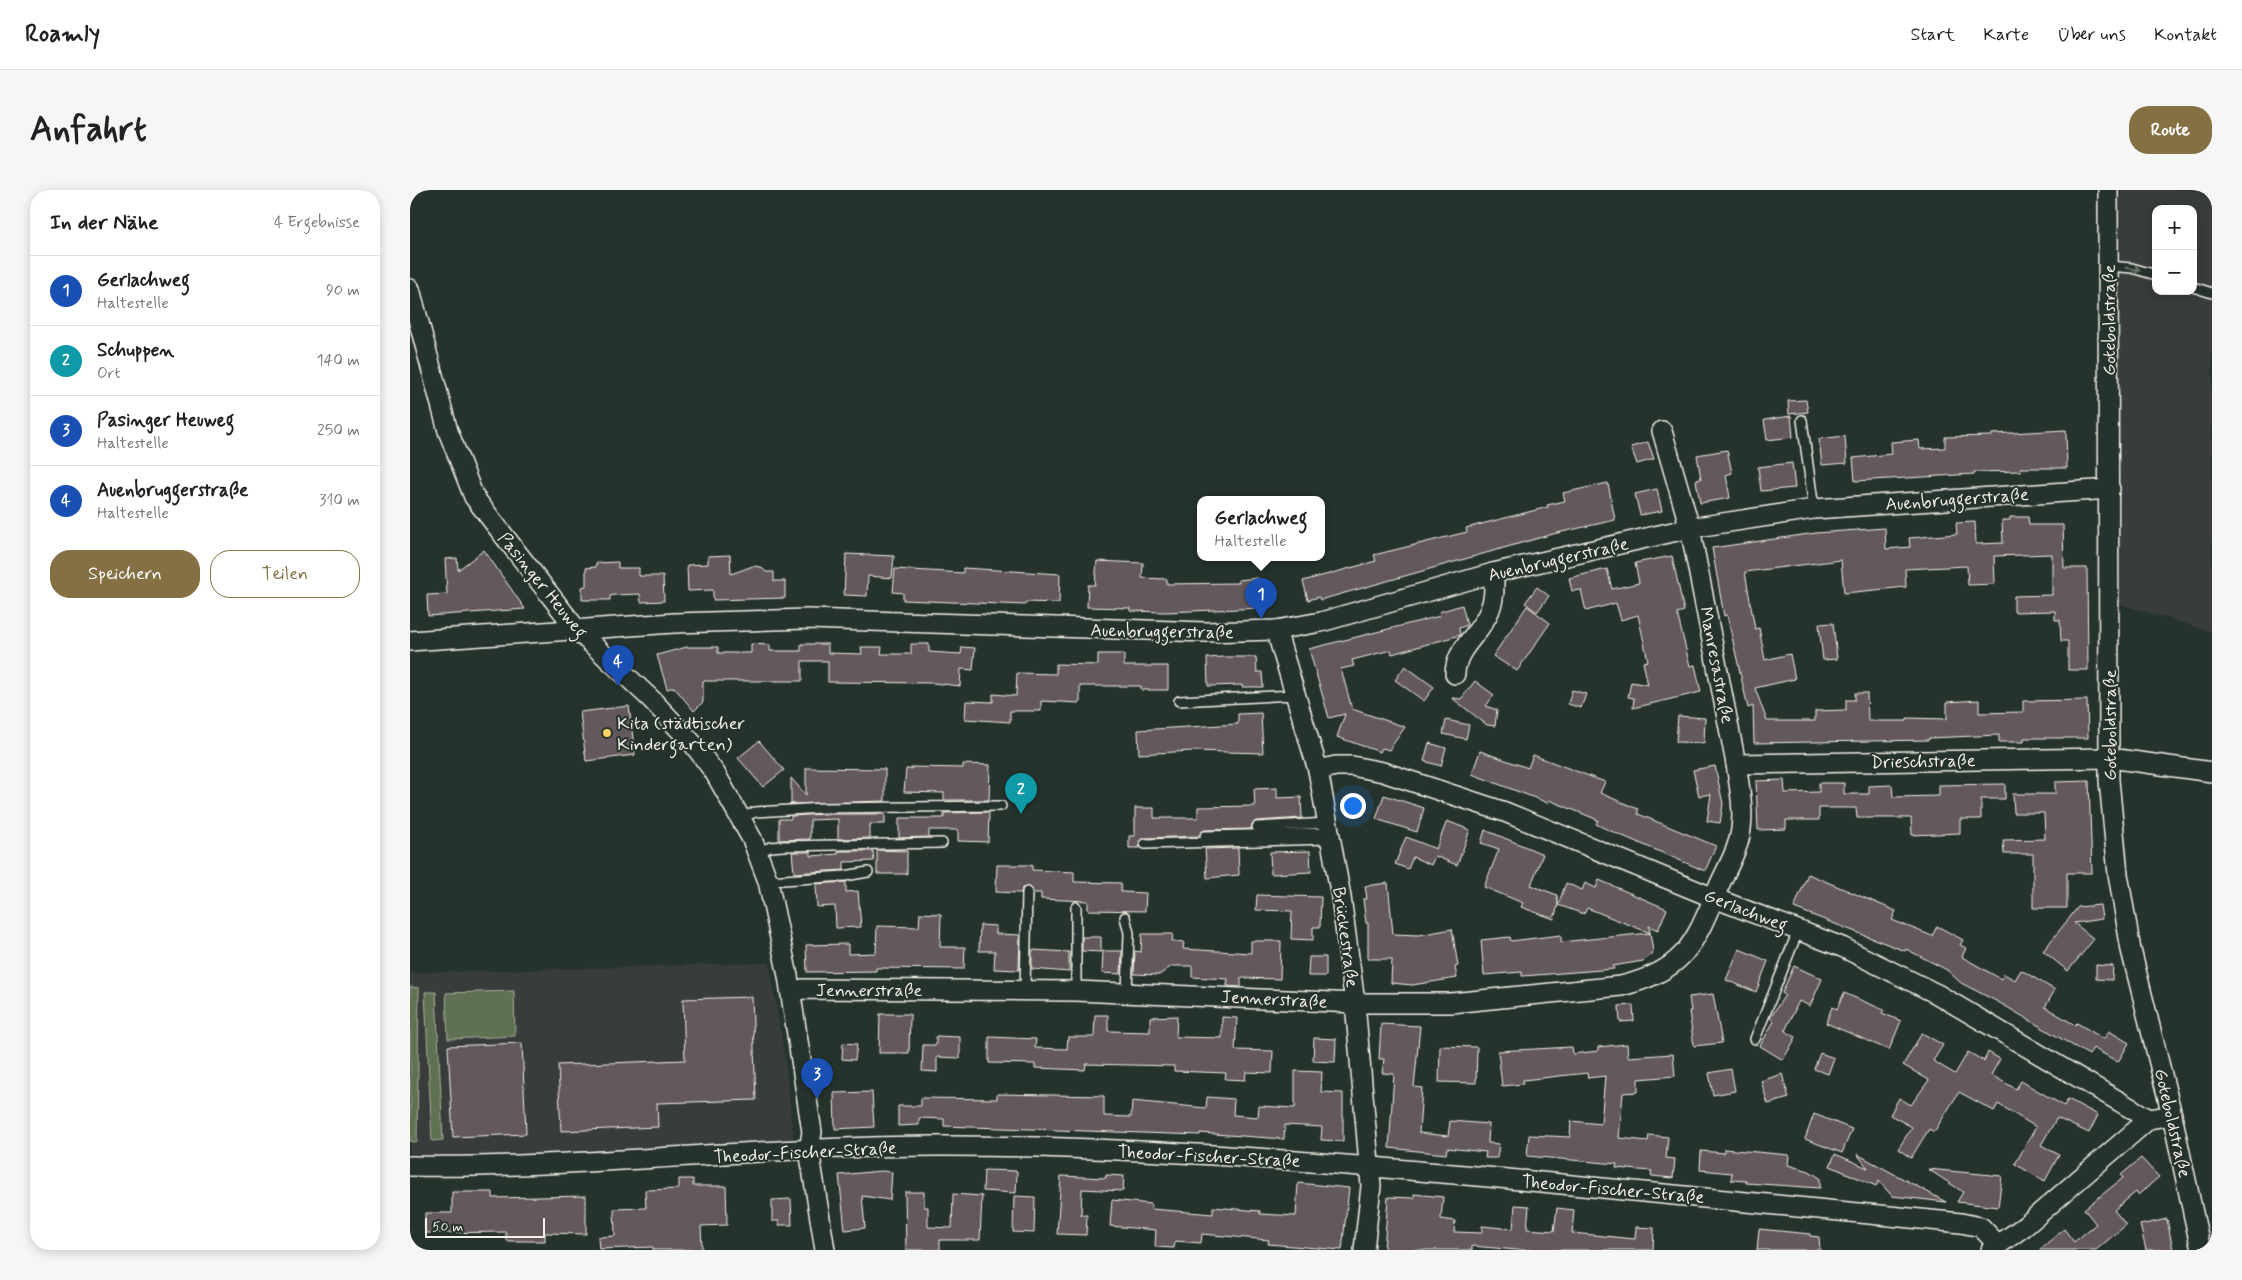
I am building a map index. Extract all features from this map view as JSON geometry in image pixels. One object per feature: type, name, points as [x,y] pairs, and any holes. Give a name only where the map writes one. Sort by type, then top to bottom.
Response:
[{"type":"street","name":"Goteboldstraße","points":[[2108,190],[2109,780],[2118,874],[2131,950],[2172,1115],[2201,1250]]},
{"type":"street","name":"Pasinger Heuweg","points":[[410,289],[448,431],[474,497],[577,630],[651,699],[694,745],[715,773],[741,818],[757,852],[768,882],[791,992],[812,1132],[809,1150],[825,1250]]},
{"type":"street","name":"Manresastraße","points":[[1662,431],[1690,528],[1736,764],[1741,802],[1741,830],[1731,861],[1714,898]]},
{"type":"street","name":"Auenbruggerstraße","points":[[410,641],[704,621],[808,619],[1156,631],[1240,632],[1276,630],[1321,622],[1493,573],[1690,528],[1814,509],[2110,489]]},
{"type":"street","points":[[1455,674],[1455,664],[1491,612],[1496,591],[1493,573]]},
{"type":"street","name":"Brückestraße","points":[[1276,630],[1318,770],[1356,1003],[1371,1186],[1364,1250]]},
{"type":"street","name":"Drieschstraße","points":[[1736,764],[2110,758],[2212,772]]},
{"type":"street","name":"Gerlachweg","points":[[1318,770],[1336,766],[1383,772],[1505,812],[1851,952],[1937,994],[2149,1119]]},
{"type":"street","name":"Jennerstraße","points":[[791,992],[803,989],[1025,990],[1356,1003],[1485,1001],[1621,986],[1642,981],[1664,971],[1683,956],[1698,936],[1714,898]]},
{"type":"street","points":[[1994,1248],[2025,1226],[2149,1119],[2172,1115]]},
{"type":"street","name":"Theodor-Fischer-Straße","points":[[410,1166],[480,1167],[809,1150],[946,1146],[1212,1154],[1369,1166],[1961,1223],[1981,1227],[1994,1248]]},
{"type":"lane","points":[[2109,266],[2132,268],[2152,274]]},
{"type":"lane","points":[[2197,288],[2212,293]]},
{"type":"lane","points":[[1802,420],[1814,509]]},
{"type":"lane","points":[[1179,701],[1295,696]]},
{"type":"lane","points":[[741,818],[755,812],[823,808],[1001,806]]},
{"type":"lane","points":[[1257,826],[1329,831]]},
{"type":"lane","points":[[1205,836],[1329,831]]},
{"type":"lane","points":[[1145,844],[1329,831]]},
{"type":"lane","points":[[757,852],[771,847],[783,846],[942,843]]},
{"type":"lane","points":[[768,882],[868,872]]},
{"type":"lane","points":[[1025,990],[1027,892]]},
{"type":"lane","points":[[1076,907],[1076,991]]},
{"type":"lane","points":[[1125,917],[1129,933],[1127,993]]},
{"type":"lane","points":[[1755,1039],[1798,931]]},
{"type":"shaded area","points":[[2100,190],[2212,190],[2212,632],[2107,600]]},
{"type":"shaded area","points":[[769,963],[785,1058],[794,1145],[464,1157],[410,1157],[410,973]]},
{"type":"green space","points":[[410,987],[419,988],[417,1142],[410,1141]]},
{"type":"green space","points":[[514,991],[515,1036],[448,1039],[446,993]]},
{"type":"green space","points":[[425,992],[436,992],[443,1140],[432,1141]]},
{"type":"building","points":[[1806,400],[1808,412],[1789,414],[1788,401]]},
{"type":"building","points":[[1791,416],[1793,437],[1767,440],[1764,420]]},
{"type":"building","points":[[2066,430],[2067,468],[2020,468],[2021,471],[1974,472],[1974,474],[1855,481],[1853,458],[1892,454],[1891,442],[1919,440],[1920,449],[1945,448],[1945,437],[1992,436],[1992,434]]},
{"type":"building","points":[[1845,436],[1847,463],[1822,465],[1819,439]]},
{"type":"building","points":[[1648,442],[1654,459],[1637,464],[1631,447]]},
{"type":"building","points":[[1727,450],[1732,473],[1726,475],[1730,498],[1700,503],[1696,480],[1701,479],[1697,455]]},
{"type":"building","points":[[1792,463],[1795,488],[1761,491],[1758,467]]},
{"type":"building","points":[[1608,483],[1615,520],[1553,534],[1320,600],[1319,597],[1308,600],[1303,581],[1376,561],[1374,555],[1467,532],[1466,528],[1548,507],[1547,505],[1565,501],[1563,493]]},
{"type":"building","points":[[1657,489],[1662,511],[1640,515],[1635,494]]},
{"type":"building","points":[[2010,517],[2028,517],[2029,525],[2063,525],[2064,568],[2087,568],[2088,670],[2068,670],[2068,641],[2061,641],[2060,620],[2055,620],[2055,611],[2014,612],[2014,596],[2052,595],[2052,554],[1994,556],[1995,584],[1968,585],[1967,566],[1905,569],[1906,587],[1844,593],[1841,560],[1745,572],[1755,629],[1759,628],[1765,660],[1790,654],[1795,679],[1755,688],[1767,721],[1815,721],[1815,711],[1846,710],[1846,700],[1855,700],[1855,693],[1867,693],[1868,721],[1907,721],[1907,718],[1947,719],[1947,702],[1979,700],[1979,713],[2023,712],[2023,701],[2087,700],[2088,738],[2024,738],[2024,742],[1999,742],[1999,735],[1929,738],[1929,740],[1754,743],[1753,706],[1748,708],[1727,615],[1724,616],[1712,548],[1816,533],[1885,528],[1886,549],[1910,547],[1909,538],[1957,534],[1956,523],[1975,522],[1976,544],[2003,543],[2002,520],[2010,520]]},
{"type":"building","points":[[484,550],[525,609],[428,616],[427,595],[447,594],[445,559],[457,558],[458,570]]},
{"type":"building","points":[[846,554],[894,556],[892,578],[868,576],[867,596],[844,595]]},
{"type":"building","points":[[730,555],[731,574],[753,566],[761,567],[766,572],[774,572],[774,581],[785,581],[785,598],[713,600],[713,590],[688,591],[687,565],[708,564],[708,556]]},
{"type":"building","points":[[1672,556],[1684,611],[1677,613],[1690,666],[1695,665],[1701,692],[1633,708],[1634,698],[1628,697],[1631,682],[1648,685],[1643,662],[1648,661],[1638,615],[1621,620],[1616,603],[1586,611],[1581,590],[1572,591],[1569,578],[1607,569],[1612,589],[1639,583],[1635,563]]},
{"type":"building","points":[[1097,561],[1143,563],[1142,578],[1167,579],[1167,584],[1239,583],[1238,580],[1258,578],[1262,608],[1166,612],[1130,611],[1130,608],[1087,607],[1088,585],[1095,585]]},
{"type":"building","points":[[618,562],[618,568],[639,568],[639,576],[663,576],[664,601],[641,602],[640,594],[614,595],[610,596],[610,600],[582,600],[582,587],[586,586],[586,568],[596,567],[596,563]]},
{"type":"building","points":[[963,568],[1060,574],[1059,603],[1026,602],[1025,605],[903,600],[903,593],[893,592],[895,569],[963,573]]},
{"type":"building","points":[[1537,587],[1549,596],[1537,612],[1525,603]]},
{"type":"building","points":[[1462,605],[1467,625],[1459,628],[1460,635],[1392,654],[1391,650],[1352,660],[1354,666],[1341,669],[1352,709],[1405,727],[1389,750],[1382,748],[1380,752],[1337,737],[1345,714],[1329,718],[1309,649],[1440,616],[1439,612]]},
{"type":"building","points":[[1527,606],[1550,623],[1517,671],[1493,656]]},
{"type":"building","points":[[1833,623],[1837,659],[1823,660],[1819,624]]},
{"type":"building","points":[[751,644],[770,645],[770,651],[801,651],[801,644],[828,644],[828,653],[862,654],[861,647],[882,647],[881,654],[911,654],[911,644],[929,644],[929,652],[961,654],[962,647],[975,648],[973,670],[961,669],[960,686],[933,683],[828,682],[828,661],[802,661],[802,681],[703,681],[703,702],[694,711],[674,687],[667,689],[657,655],[687,647],[718,647],[718,653],[751,653]]},
{"type":"building","points":[[1098,654],[1124,654],[1124,666],[1168,666],[1168,690],[1141,690],[1141,686],[1080,686],[1080,703],[1041,701],[1041,711],[1010,711],[1010,722],[965,719],[966,701],[993,702],[993,694],[1016,696],[1017,673],[1056,674],[1056,664],[1098,665]]},
{"type":"building","points":[[1256,657],[1257,672],[1262,672],[1263,687],[1242,687],[1242,685],[1208,686],[1207,658]]},
{"type":"building","points":[[1405,666],[1434,687],[1424,701],[1395,680]]},
{"type":"building","points":[[1475,681],[1494,695],[1486,706],[1497,710],[1495,726],[1487,725],[1452,698],[1461,699]]},
{"type":"building","points":[[1572,690],[1586,694],[1581,708],[1568,704]]},
{"type":"building","name":"Kita (städtischer Kindergarten)","points":[[629,706],[635,755],[586,761],[580,712]]},
{"type":"building","points":[[1261,713],[1263,753],[1192,751],[1139,754],[1138,730],[1238,724],[1238,714]]},
{"type":"building","points":[[1678,716],[1705,718],[1704,743],[1676,742]]},
{"type":"building","points":[[1446,720],[1469,725],[1466,739],[1443,734]]},
{"type":"building","points":[[759,741],[784,770],[763,787],[738,758]]},
{"type":"building","points":[[1429,743],[1446,748],[1441,766],[1424,761]]},
{"type":"building","points":[[1480,751],[1528,768],[1533,755],[1605,782],[1600,793],[1638,809],[1638,814],[1716,846],[1705,871],[1604,828],[1596,824],[1598,820],[1549,800],[1548,803],[1472,774]]},
{"type":"building","points":[[963,764],[990,765],[989,800],[944,800],[944,793],[904,792],[906,769],[912,769],[912,767],[963,768]]},
{"type":"building","points":[[1715,766],[1723,804],[1720,823],[1707,821],[1711,794],[1699,796],[1693,770]]},
{"type":"building","points":[[806,768],[885,769],[885,801],[791,804],[791,778],[806,795]]},
{"type":"building","points":[[1784,780],[1785,793],[1819,792],[1819,783],[1844,783],[1844,794],[1869,794],[1869,786],[1892,785],[1893,797],[1939,796],[1939,785],[2005,784],[2005,799],[1981,799],[1981,819],[1960,819],[1960,833],[1912,835],[1911,818],[1857,818],[1856,808],[1819,808],[1819,820],[1786,820],[1786,829],[1758,830],[1756,781]]},
{"type":"building","points":[[2089,781],[2092,873],[2067,873],[2067,908],[2033,908],[2033,854],[2004,854],[2003,840],[2045,839],[2044,813],[2014,813],[2013,794],[2055,794],[2055,782]]},
{"type":"building","points":[[1277,788],[1277,798],[1301,797],[1302,818],[1256,821],[1252,824],[1251,829],[1204,830],[1199,836],[1144,838],[1139,841],[1140,848],[1129,848],[1129,836],[1135,836],[1135,808],[1154,808],[1154,818],[1198,818],[1198,807],[1255,806],[1254,789]]},
{"type":"building","points":[[1384,795],[1424,808],[1417,832],[1376,819]]},
{"type":"building","points":[[989,812],[988,842],[958,841],[958,830],[929,830],[929,837],[899,838],[899,818],[944,818],[944,813]]},
{"type":"building","points":[[885,814],[885,824],[870,824],[870,838],[838,839],[838,819],[810,820],[810,839],[779,840],[779,819],[791,819],[791,816]]},
{"type":"building","points":[[1447,821],[1470,830],[1457,865],[1435,856],[1431,865],[1413,857],[1408,869],[1395,864],[1406,837],[1436,849]]},
{"type":"building","points":[[1485,830],[1543,854],[1531,885],[1557,895],[1558,905],[1554,919],[1521,907],[1523,903],[1484,887],[1499,849],[1481,843]]},
{"type":"building","points":[[1238,848],[1239,875],[1207,878],[1205,849]]},
{"type":"building","points":[[877,850],[907,851],[907,874],[877,874]]},
{"type":"building","points":[[838,851],[873,851],[874,861],[844,862],[844,870],[794,873],[792,852],[811,852],[811,856],[838,854]]},
{"type":"building","points":[[1310,851],[1311,872],[1271,874],[1270,852]]},
{"type":"building","points":[[997,865],[1032,865],[1032,870],[1074,872],[1074,882],[1121,883],[1121,892],[1146,893],[1145,911],[1088,910],[1088,901],[1041,899],[1041,893],[1033,893],[1032,889],[1028,886],[1022,888],[1021,893],[996,892]]},
{"type":"building","points":[[1808,874],[1896,911],[1892,920],[1932,936],[1937,926],[1963,940],[1960,945],[1966,948],[1962,957],[2001,979],[2004,974],[2015,980],[2021,970],[2055,990],[2045,1007],[2075,1025],[2077,1023],[2104,1039],[2109,1031],[2129,1043],[2118,1062],[2093,1048],[2089,1055],[2000,1003],[1961,983],[1947,970],[1906,949],[1905,951],[1794,908]]},
{"type":"building","points":[[1599,880],[1667,909],[1658,930],[1649,926],[1653,952],[1643,961],[1613,966],[1614,969],[1522,976],[1522,972],[1484,975],[1481,940],[1510,937],[1511,941],[1561,935],[1561,942],[1650,933],[1587,908],[1584,914],[1558,905],[1566,883],[1582,890],[1585,883],[1596,888]]},
{"type":"building","points":[[846,882],[846,892],[858,891],[861,927],[836,928],[835,906],[817,907],[816,884]]},
{"type":"building","points":[[1388,883],[1393,934],[1419,935],[1452,929],[1458,966],[1455,967],[1457,978],[1412,985],[1391,983],[1392,959],[1368,959],[1368,923],[1366,923],[1363,899],[1367,899],[1365,886]]},
{"type":"building","points":[[1257,895],[1321,897],[1320,927],[1313,927],[1313,940],[1291,939],[1292,911],[1256,910]]},
{"type":"building","points":[[2100,905],[2102,919],[2074,923],[2094,939],[2068,971],[2043,951],[2078,907]]},
{"type":"building","points":[[920,913],[941,914],[940,947],[965,947],[964,969],[876,968],[876,971],[807,972],[806,945],[848,944],[848,954],[876,953],[877,926],[919,927]]},
{"type":"building","points":[[980,925],[996,926],[996,934],[1020,935],[1019,970],[994,969],[995,951],[979,951]]},
{"type":"building","points":[[1142,934],[1173,934],[1172,941],[1184,942],[1183,949],[1251,953],[1251,941],[1281,941],[1280,979],[1241,978],[1241,987],[1227,986],[1228,979],[1192,977],[1192,966],[1172,966],[1159,975],[1134,974],[1135,951],[1141,952]]},
{"type":"building","points":[[1082,937],[1101,937],[1101,952],[1082,951]]},
{"type":"building","points":[[1739,949],[1768,961],[1756,992],[1726,980]]},
{"type":"building","points":[[1032,950],[1069,952],[1069,972],[1032,969]]},
{"type":"building","points":[[1103,951],[1122,951],[1121,974],[1102,973]]},
{"type":"building","points":[[1309,957],[1326,957],[1326,976],[1308,976]]},
{"type":"building","points":[[2096,965],[2113,966],[2112,980],[2096,979]]},
{"type":"building","points":[[1794,966],[1822,979],[1810,1006],[1799,1001],[1785,1031],[1796,1037],[1783,1060],[1760,1046],[1774,1021],[1770,1018],[1785,995],[1782,993]]},
{"type":"building","points":[[1844,993],[1884,1010],[1882,1013],[1901,1021],[1889,1050],[1826,1023],[1832,1007],[1837,1009]]},
{"type":"building","points":[[1713,994],[1722,1043],[1694,1046],[1689,997]]},
{"type":"building","points":[[752,997],[756,1100],[657,1103],[658,1127],[561,1131],[558,1065],[685,1060],[683,999]]},
{"type":"building","points":[[1633,1005],[1634,1021],[1620,1022],[1619,1006]]},
{"type":"building","points":[[880,1014],[910,1014],[909,1053],[879,1053]]},
{"type":"building","points":[[1095,1015],[1108,1015],[1108,1031],[1150,1032],[1150,1017],[1177,1016],[1176,1037],[1222,1038],[1222,1017],[1237,1018],[1235,1050],[1273,1051],[1272,1073],[1246,1072],[1245,1080],[1225,1079],[1226,1073],[1174,1071],[1174,1066],[1086,1064],[1085,1070],[1035,1068],[1035,1064],[989,1063],[989,1037],[1036,1039],[1035,1048],[1067,1049],[1068,1037],[1094,1037]]},
{"type":"building","points":[[1381,1024],[1420,1026],[1414,1087],[1422,1088],[1419,1133],[1448,1136],[1450,1121],[1489,1124],[1488,1143],[1499,1144],[1497,1158],[1485,1158],[1486,1152],[1447,1148],[1446,1154],[1389,1148],[1394,1074],[1382,1073],[1384,1059],[1379,1059]]},
{"type":"building","points":[[1922,1033],[1943,1045],[1933,1061],[1955,1074],[1968,1052],[1984,1061],[1988,1052],[2000,1059],[1991,1075],[2016,1089],[2021,1081],[2064,1106],[2068,1099],[2098,1115],[2089,1133],[2057,1118],[2041,1145],[2059,1155],[2045,1181],[2015,1164],[2036,1127],[1998,1104],[1994,1111],[1959,1092],[1934,1132],[1929,1129],[1911,1158],[1898,1149],[1912,1127],[1890,1115],[1899,1098],[1911,1105],[1929,1080],[1903,1065]]},
{"type":"building","points":[[936,1036],[960,1037],[960,1058],[937,1057],[937,1072],[922,1071],[923,1045],[936,1045]]},
{"type":"building","points":[[1314,1038],[1336,1039],[1335,1062],[1313,1061]]},
{"type":"building","points":[[522,1043],[526,1134],[453,1137],[448,1046]]},
{"type":"building","points":[[843,1043],[857,1044],[855,1060],[842,1059]]},
{"type":"building","points":[[1627,1044],[1628,1057],[1673,1054],[1675,1076],[1638,1079],[1638,1092],[1623,1093],[1619,1138],[1648,1141],[1649,1135],[1668,1137],[1666,1158],[1675,1159],[1673,1178],[1651,1176],[1652,1171],[1616,1168],[1617,1164],[1527,1156],[1529,1135],[1570,1137],[1571,1121],[1601,1124],[1605,1076],[1588,1078],[1587,1073],[1523,1080],[1523,1084],[1502,1086],[1498,1051],[1572,1047],[1573,1054],[1598,1051],[1598,1047]]},
{"type":"building","points":[[1440,1046],[1477,1047],[1476,1083],[1439,1082]]},
{"type":"building","points":[[1820,1053],[1834,1058],[1828,1074],[1814,1069]]},
{"type":"building","points":[[1731,1069],[1735,1091],[1713,1095],[1709,1073]]},
{"type":"building","points":[[1295,1071],[1322,1072],[1321,1092],[1343,1093],[1343,1141],[1321,1140],[1322,1127],[1285,1125],[1284,1139],[1200,1133],[1200,1135],[944,1126],[944,1119],[919,1118],[919,1125],[898,1126],[898,1106],[921,1106],[921,1098],[997,1099],[997,1094],[1104,1096],[1104,1116],[1131,1117],[1132,1101],[1206,1108],[1207,1097],[1234,1099],[1233,1115],[1258,1117],[1259,1106],[1295,1108]]},
{"type":"building","points":[[1782,1074],[1789,1098],[1768,1104],[1761,1081]]},
{"type":"building","points":[[872,1092],[874,1127],[835,1129],[834,1093]]},
{"type":"building","points":[[1814,1114],[1852,1129],[1842,1153],[1805,1139]]},
{"type":"building","points":[[1724,1149],[1789,1155],[1788,1165],[1809,1171],[1820,1178],[1820,1188],[1746,1183],[1746,1181],[1731,1180],[1732,1173],[1700,1170],[1701,1151],[1724,1153]]},
{"type":"building","points":[[1835,1154],[1868,1168],[1857,1154],[1946,1202],[1892,1196],[1879,1181],[1876,1186],[1830,1166]]},
{"type":"building","points":[[2141,1158],[2159,1177],[2138,1195],[2136,1192],[2114,1210],[2126,1225],[2096,1250],[2039,1250],[2064,1229],[2074,1242],[2096,1224],[2084,1209],[2123,1178],[2121,1175]]},
{"type":"building","points":[[1928,1169],[2002,1176],[1998,1207],[1957,1202],[1963,1192]]},
{"type":"building","points":[[984,1170],[1017,1171],[1016,1193],[983,1191]]},
{"type":"building","points":[[881,1171],[892,1172],[890,1200],[862,1196],[865,1228],[845,1230],[839,1175]]},
{"type":"building","points":[[1106,1175],[1124,1176],[1123,1191],[1082,1189],[1081,1215],[1087,1215],[1086,1235],[1057,1234],[1061,1176],[1106,1178]]},
{"type":"building","points":[[679,1179],[693,1179],[693,1186],[726,1186],[727,1225],[701,1226],[702,1250],[653,1250],[653,1247],[599,1249],[598,1237],[615,1236],[614,1209],[646,1208],[645,1190],[679,1189]]},
{"type":"building","points":[[1298,1183],[1349,1188],[1342,1250],[1268,1244],[1269,1240],[1202,1234],[1201,1243],[1175,1241],[1174,1248],[1155,1247],[1156,1230],[1110,1226],[1112,1200],[1151,1204],[1151,1209],[1213,1214],[1213,1207],[1260,1211],[1260,1214],[1296,1216]]},
{"type":"building","points":[[452,1192],[493,1192],[493,1198],[586,1196],[586,1234],[545,1233],[545,1241],[506,1241],[506,1232],[425,1233],[425,1213],[452,1213]]},
{"type":"building","points":[[905,1192],[924,1192],[924,1207],[928,1207],[928,1227],[952,1228],[953,1194],[982,1196],[980,1240],[940,1240],[940,1250],[906,1250]]},
{"type":"building","points":[[1414,1194],[1443,1197],[1441,1219],[1455,1221],[1454,1232],[1482,1233],[1482,1226],[1513,1229],[1515,1205],[1529,1206],[1527,1229],[1554,1231],[1557,1208],[1574,1210],[1572,1233],[1635,1239],[1636,1227],[1654,1228],[1653,1250],[1517,1250],[1472,1246],[1472,1250],[1384,1250],[1388,1197],[1414,1198]]},
{"type":"building","points":[[1014,1196],[1035,1197],[1034,1233],[1013,1232]]},
{"type":"building","points":[[791,1199],[792,1225],[779,1225],[779,1221],[772,1221],[772,1200]]},
{"type":"building","points":[[2167,1219],[2173,1250],[2146,1250],[2140,1225]]},
{"type":"building","points":[[1759,1229],[1810,1234],[1810,1236],[1819,1237],[1820,1250],[1757,1250]]},
{"type":"place","name":"Gerlachweg","points":[[1261,619]]},
{"type":"place","name":"Auenbruggerstraße","points":[[618,686]]},
{"type":"place","name":"Kita (städtischer Kindergarten)","points":[[607,733]]},
{"type":"place","name":"Schuppen","points":[[1021,814]]},
{"type":"place","name":"Pasinger Heuweg","points":[[817,1099]]}]
